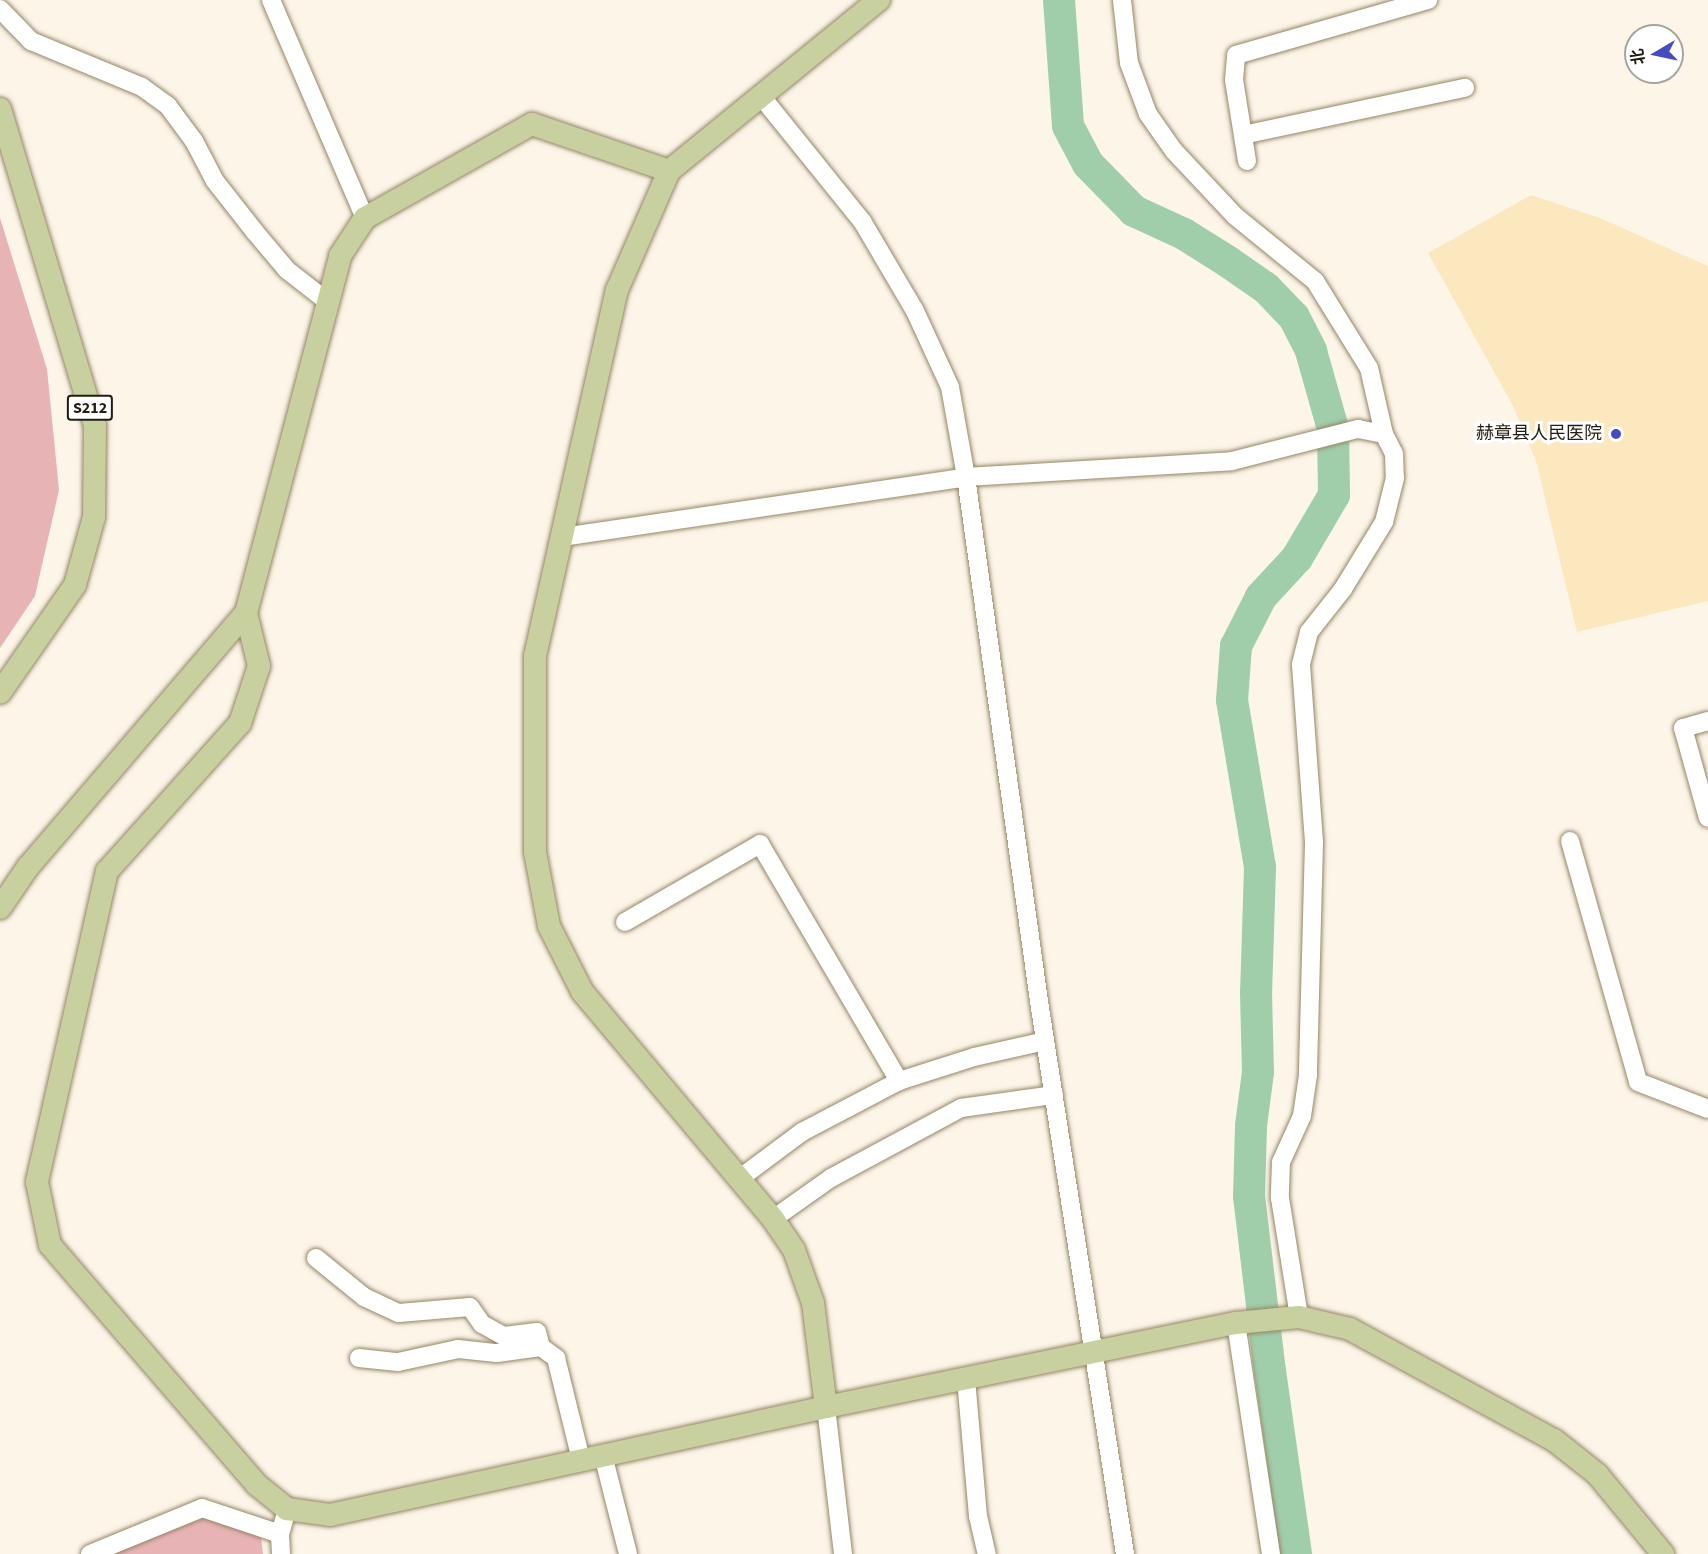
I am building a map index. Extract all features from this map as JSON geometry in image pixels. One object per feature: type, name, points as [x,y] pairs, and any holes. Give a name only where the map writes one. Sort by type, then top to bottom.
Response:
[{"type":"main road","points":[[826,1407],[813,1303],[794,1250],[773,1219],[582,991],[549,926],[535,852],[535,656],[617,290],[669,171],[879,0]]},
{"type":"main road","name":"S212","points":[[0,109],[95,424],[94,517],[75,585],[0,693]]},
{"type":"main road","points":[[0,908],[28,867],[246,613],[340,256],[365,218],[532,124],[669,171]]},
{"type":"main road","points":[[246,613],[259,666],[240,723],[107,871],[37,1182],[50,1245],[256,1484],[287,1509],[330,1515],[826,1407],[1241,1323],[1288,1318],[1350,1329],[1554,1440],[1597,1474],[1663,1554]]},
{"type":"street","points":[[271,0],[365,218]]},
{"type":"street","points":[[1122,0],[1129,63],[1148,114],[1174,151],[1234,216],[1315,281],[1369,368],[1384,434],[1394,453],[1395,478],[1384,522],[1343,590],[1309,632],[1301,665],[1314,842],[1308,1075],[1302,1116],[1281,1162],[1280,1198],[1288,1318]]},
{"type":"street","points":[[1247,161],[1234,80],[1236,55],[1428,0]]},
{"type":"street","points":[[0,9],[32,41],[142,87],[168,106],[194,141],[215,181],[255,232],[287,270],[328,302]]},
{"type":"street","points":[[1243,135],[1465,88]]},
{"type":"street","points":[[761,96],[862,221],[915,311],[950,387],[966,477],[1045,1041],[1125,1554]]},
{"type":"street","points":[[562,537],[966,477],[1232,461],[1358,429],[1384,434]]},
{"type":"street","points":[[1708,721],[1683,728],[1708,818]]},
{"type":"street","points":[[1570,841],[1638,1082],[1708,1109]]},
{"type":"street","points":[[625,922],[760,844],[899,1081]]},
{"type":"street","points":[[739,1179],[802,1132],[899,1081],[974,1057],[1045,1041]]},
{"type":"street","points":[[773,1219],[831,1178],[962,1108],[1054,1095]]},
{"type":"street","points":[[315,1258],[364,1297],[399,1313],[470,1307],[482,1324],[504,1336],[537,1332],[541,1347],[556,1358],[628,1554]]},
{"type":"street","points":[[1241,1323],[1271,1554]]},
{"type":"street","points":[[359,1358],[398,1362],[458,1349],[497,1353],[541,1347]]},
{"type":"street","points":[[966,1379],[978,1516],[987,1554]]},
{"type":"street","points":[[826,1407],[843,1554]]},
{"type":"street","points":[[90,1554],[202,1508],[280,1534]]},
{"type":"street","points":[[281,1554],[280,1534],[287,1509]]},
{"type":"shaded area","name":"赫章县人民医院","points":[[1531,195],[1600,218],[1708,266],[1708,601],[1577,632],[1536,461],[1513,406],[1428,253]]},
{"type":"shaded area","points":[[0,218],[47,369],[59,490],[35,596],[0,648]]},
{"type":"shaded area","points":[[203,1515],[261,1537],[263,1554],[114,1554]]},
{"type":"waterway","points":[[1059,0],[1068,126],[1088,164],[1134,211],[1184,234],[1227,261],[1266,288],[1294,317],[1311,351],[1333,429],[1334,495],[1297,558],[1261,597],[1236,646],[1232,700],[1260,868],[1256,992],[1258,1072],[1251,1126],[1249,1196],[1270,1371],[1296,1554]]},
{"type":"place","name":"赫章县人民医院","points":[[1616,434]]}]
